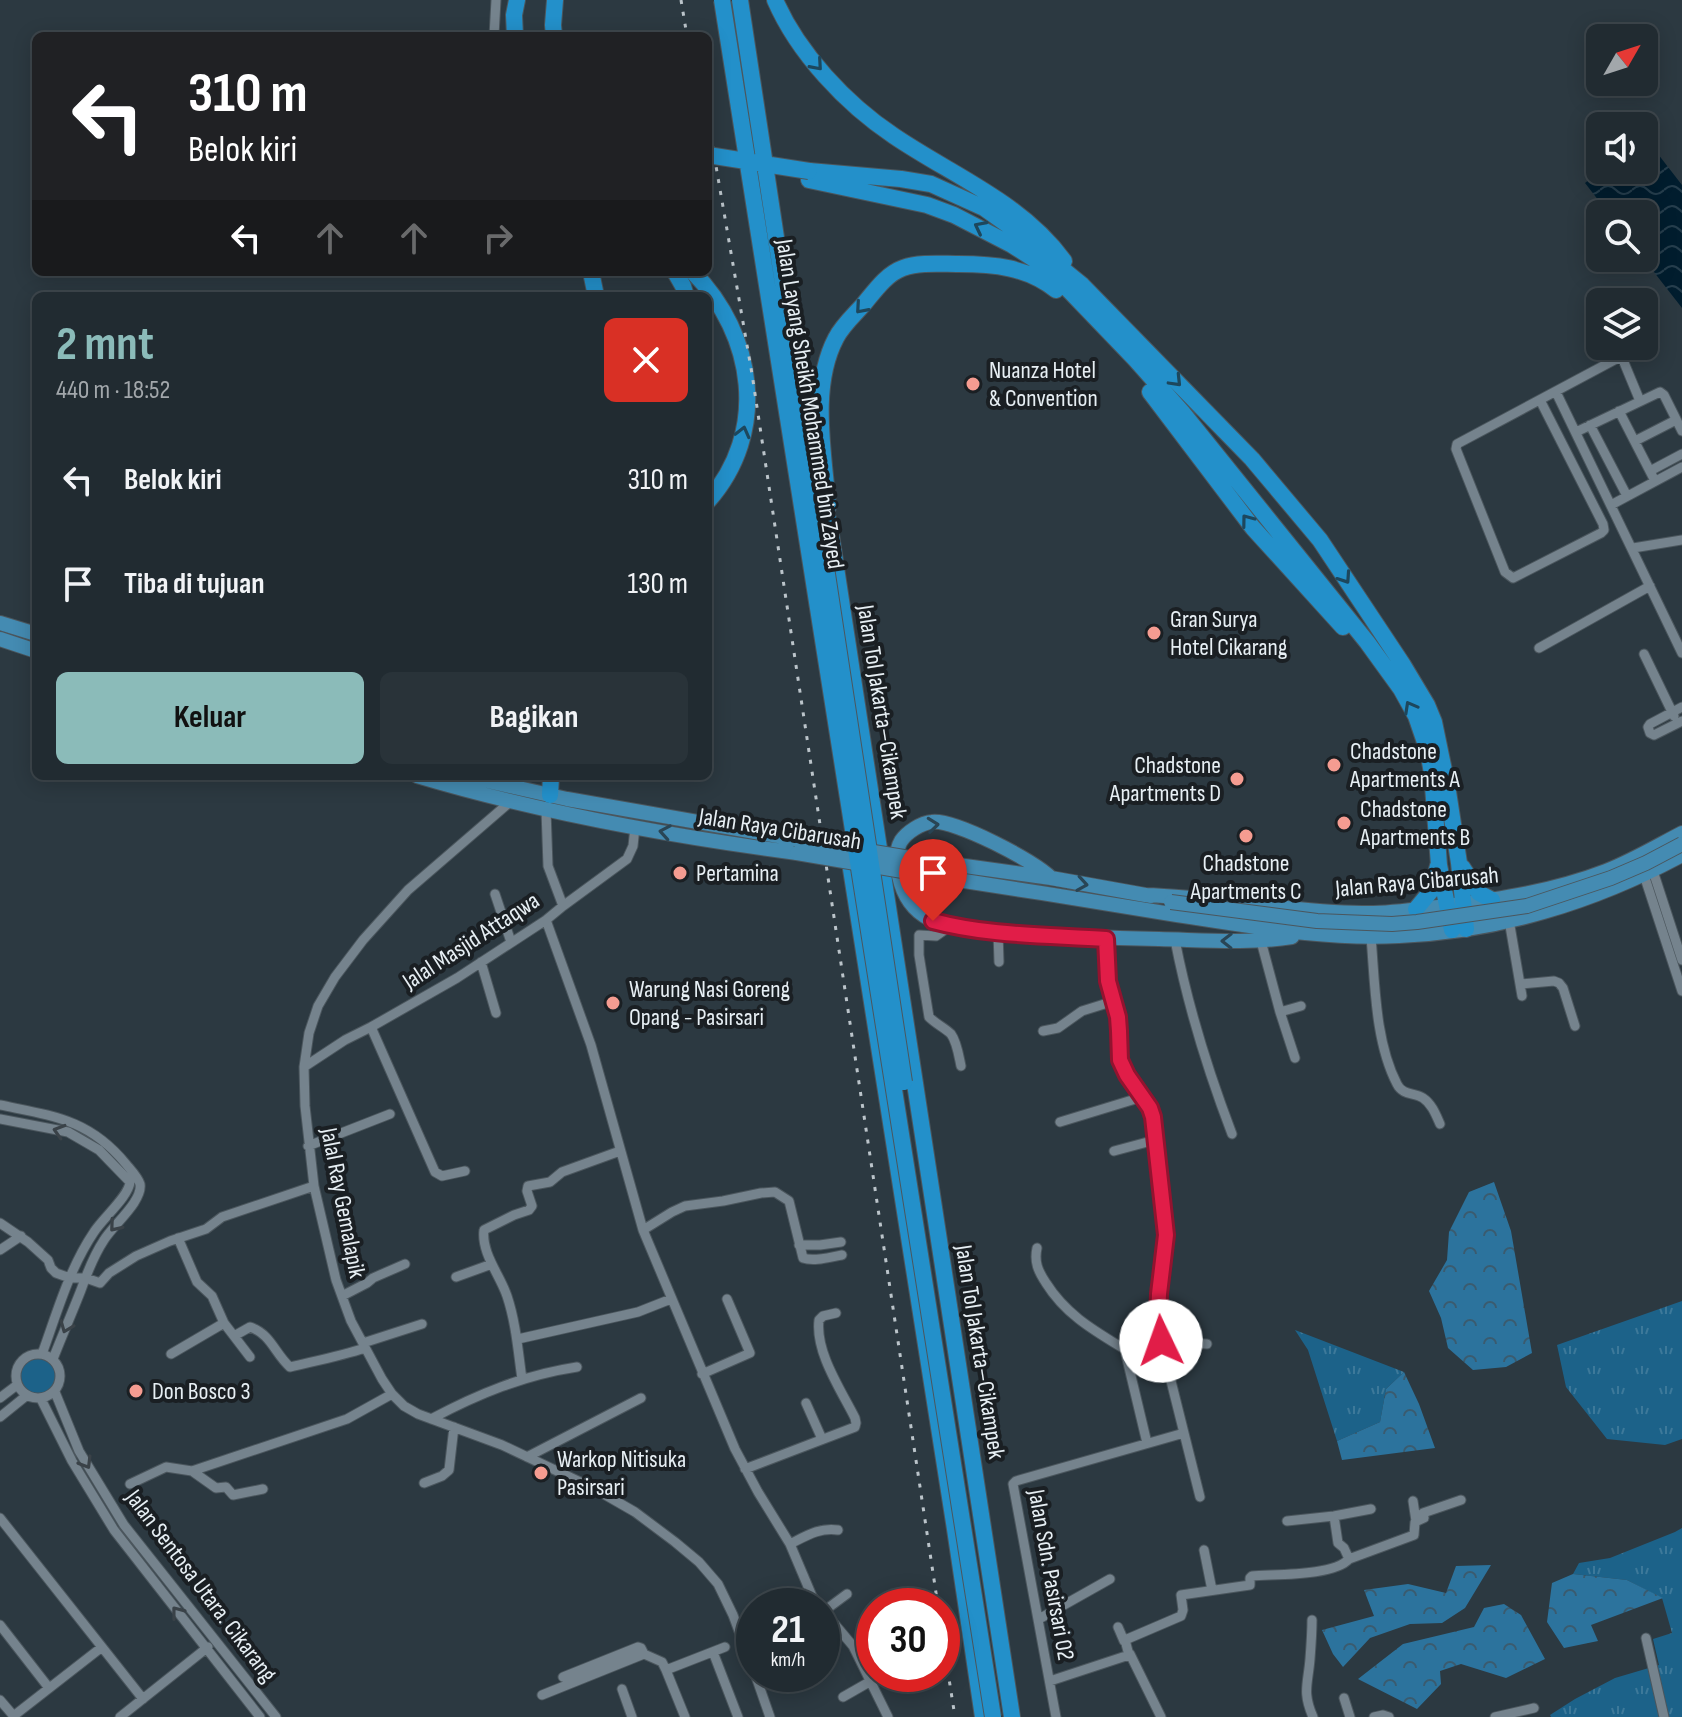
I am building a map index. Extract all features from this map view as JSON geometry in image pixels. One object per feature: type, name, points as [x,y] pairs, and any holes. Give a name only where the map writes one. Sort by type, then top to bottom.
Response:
[{"type":"highway","points":[[515,32],[517,0]]},
{"type":"highway","points":[[545,32],[546,0]]},
{"type":"highway","points":[[554,32],[555,0]]},
{"type":"highway","points":[[714,0],[983,1717]]},
{"type":"highway","name":"Jalan Layang Sheikh Mohammed bin Zayed","points":[[722,0],[993,1717]]},
{"type":"highway","name":"Jalan Layang Sheikh Mohammed bin Zayed","points":[[740,0],[1002,1717]]},
{"type":"highway","name":"Jalan Tol Jakarta–Cikampek","points":[[740,0],[818,489],[829,522],[1012,1717]]},
{"type":"highway","points":[[775,0],[792,34],[851,103],[892,135],[983,189],[1023,218],[1060,255],[1082,285]]},
{"type":"highway","points":[[712,156],[809,176],[927,205],[954,215],[1040,263],[1086,307],[1182,412],[1401,689],[1416,716],[1432,773],[1439,865],[1422,909]]},
{"type":"highway","points":[[712,164],[809,176],[901,179],[931,184],[984,208],[1082,285],[1252,459],[1290,503],[1320,540],[1427,705],[1434,722],[1447,785],[1465,929]]},
{"type":"highway","points":[[829,522],[821,407],[827,357],[837,335],[885,280],[904,268],[988,264],[1010,268],[1045,280],[1086,317],[1143,383],[1270,547],[1344,629],[1378,657]]},
{"type":"highway","points":[[696,276],[709,292]]},
{"type":"highway","points":[[712,295],[721,306],[740,346],[747,387],[747,414],[735,460],[712,496]]},
{"type":"highway","points":[[548,802],[551,780]]},
{"type":"highway","points":[[1459,863],[1479,893],[1492,900]]},
{"type":"highway","points":[[1439,865],[1461,904]]},
{"type":"main road","points":[[0,623],[32,633]]},
{"type":"main road","points":[[0,639],[32,650]]},
{"type":"main road","name":"Jalan Raya Cibarusah","points":[[437,780],[796,846],[926,875],[1317,921],[1417,922],[1538,903],[1611,878],[1682,844]]},
{"type":"main road","name":"Jalan Raya Cibarusah","points":[[475,780],[511,795]]},
{"type":"main road","name":"Jalan Raya Cibarusah","points":[[548,802],[635,827],[744,846],[796,846],[1051,878],[1142,902],[1305,935],[1371,937],[1431,933],[1509,920],[1566,906],[1615,888],[1682,853]]},
{"type":"main road","points":[[1051,878],[1043,870],[994,843],[945,823],[922,825],[905,836],[899,847],[897,866],[903,891],[911,904],[920,914],[950,926],[1106,939],[1261,941],[1305,935]]},
{"type":"main road","name":"Jalan Raya Cibarusah","points":[[1142,902],[1184,896],[1292,910],[1364,914],[1422,909],[1552,889],[1608,871],[1682,833]]},
{"type":"main road","name":"Jalan Raya Cibarusah","points":[[1171,905],[1335,929],[1419,928],[1542,907],[1625,879],[1682,853]]},
{"type":"main road","points":[[1422,909],[1435,913],[1436,928],[1431,933]]},
{"type":"street","points":[[494,32],[496,0]]},
{"type":"street","points":[[1540,400],[1604,530],[1513,578],[1505,572],[1456,446],[1462,440],[1618,358],[1623,360],[1640,401]]},
{"type":"street","points":[[1556,392],[1682,653]]},
{"type":"street","points":[[1576,432],[1660,392],[1682,431]]},
{"type":"street","points":[[1619,411],[1653,476]]},
{"type":"street","points":[[1635,441],[1676,420]]},
{"type":"street","points":[[1590,425],[1627,496]]},
{"type":"street","points":[[1611,505],[1682,454]]},
{"type":"street","points":[[1653,476],[1682,467]]},
{"type":"street","points":[[1633,548],[1682,540]]},
{"type":"street","points":[[1539,648],[1650,586]]},
{"type":"street","points":[[1644,654],[1677,710],[1680,722],[1654,735],[1648,730],[1650,724],[1677,710]]},
{"type":"street","name":"Jalal Ray Gemalapik","points":[[511,795],[408,890],[363,940],[318,1006],[309,1033],[304,1067],[308,1146],[328,1252],[342,1296],[364,1345],[392,1394],[404,1406],[502,1445],[595,1489],[635,1512],[699,1562],[718,1584],[736,1623]]},
{"type":"street","points":[[548,802],[548,866],[563,906]]},
{"type":"street","name":"Jalal Masjid Attaqwa","points":[[304,1067],[546,920],[627,859],[633,846],[635,827]]},
{"type":"street","points":[[1648,873],[1682,960]]},
{"type":"street","points":[[1648,873],[1682,991]]},
{"type":"street","points":[[495,894],[511,942]]},
{"type":"street","points":[[546,920],[591,1045],[643,1230],[745,1469],[790,1544],[809,1588]]},
{"type":"street","points":[[1509,920],[1522,996]]},
{"type":"street","points":[[950,926],[936,936],[919,935],[919,955],[929,1017],[954,1038],[961,1066]]},
{"type":"street","points":[[998,932],[999,962]]},
{"type":"street","points":[[1371,937],[1377,1004],[1387,1060],[1401,1090],[1423,1098],[1440,1124]]},
{"type":"street","points":[[1106,939],[1108,981],[1119,1031],[1120,1060],[1153,1117],[1166,1235],[1158,1320],[1200,1497]]},
{"type":"street","points":[[1175,940],[1183,983],[1210,1074],[1232,1134]]},
{"type":"street","points":[[1261,941],[1295,1058]]},
{"type":"street","points":[[481,962],[496,1013]]},
{"type":"street","points":[[1520,984],[1559,983],[1575,1026]]},
{"type":"street","points":[[1043,1031],[1058,1028],[1082,1011],[1114,1001]]},
{"type":"street","points":[[1280,1012],[1301,1006]]},
{"type":"street","points":[[371,1027],[435,1172],[442,1176],[465,1171]]},
{"type":"street","points":[[1060,1122],[1142,1097]]},
{"type":"street","points":[[0,1105],[74,1122],[106,1144],[140,1184],[137,1198],[130,1209],[102,1242],[53,1359]]},
{"type":"street","points":[[308,1146],[390,1114]]},
{"type":"street","points":[[0,1119],[68,1132],[99,1150],[130,1182],[129,1191],[94,1232],[70,1278],[42,1354]]},
{"type":"street","points":[[1114,1151],[1155,1140]]},
{"type":"street","points":[[522,1379],[518,1339],[507,1295],[492,1264],[484,1230],[529,1210],[532,1206],[528,1186],[550,1182],[562,1172],[620,1151]]},
{"type":"street","points":[[0,1223],[21,1236],[48,1260],[53,1271],[70,1278],[86,1278],[100,1283],[123,1263],[206,1229],[222,1217],[314,1186]]},
{"type":"street","points":[[643,1230],[685,1206],[775,1192],[789,1201],[803,1258],[842,1255]]},
{"type":"street","points":[[0,1250],[21,1236]]},
{"type":"street","points":[[178,1238],[197,1282],[212,1296],[224,1323],[250,1357]]},
{"type":"street","points":[[799,1245],[841,1242]]},
{"type":"street","points":[[1037,1248],[1037,1268],[1063,1306],[1082,1323],[1126,1350]]},
{"type":"street","points":[[342,1296],[405,1264]]},
{"type":"street","points":[[456,1277],[492,1264]]},
{"type":"street","points":[[518,1339],[638,1312],[671,1299]]},
{"type":"street","points":[[702,1374],[750,1353],[727,1299]]},
{"type":"street","points":[[745,1469],[851,1429],[856,1423],[819,1338],[819,1320],[836,1313]]},
{"type":"street","points":[[1158,1320],[1136,1334],[1126,1350],[1126,1359],[1147,1443],[1184,1433]]},
{"type":"street","points":[[171,1354],[224,1323]]},
{"type":"street","points":[[234,1336],[253,1327],[266,1335],[290,1367],[337,1357],[422,1324]]},
{"type":"street","points":[[1161,1341],[1207,1344]]},
{"type":"street","points":[[42,1354],[53,1359],[61,1378],[55,1392],[41,1399],[26,1396],[17,1385],[16,1371],[30,1355],[42,1354]]},
{"type":"street","points":[[431,1419],[473,1397],[522,1379],[577,1367]]},
{"type":"street","points":[[0,1398],[17,1385]]},
{"type":"street","name":"Jalan Sentosa Utara. Cikarang","points":[[55,1392],[79,1451],[124,1525],[276,1717]]},
{"type":"street","points":[[192,1471],[347,1419],[392,1394]]},
{"type":"street","points":[[0,1417],[26,1396]]},
{"type":"street","points":[[527,1457],[641,1398]]},
{"type":"street","name":"Jalan Sentosa Utara. Cikarang","points":[[41,1399],[72,1461],[114,1530],[260,1717]]},
{"type":"street","points":[[806,1403],[822,1439]]},
{"type":"street","points":[[424,1483],[449,1470],[454,1427]]},
{"type":"street","name":"Jalan Sdn. Pasirsari 02","points":[[1056,1717],[1013,1483],[1147,1443]]},
{"type":"street","points":[[130,1484],[161,1468],[170,1467],[192,1471],[211,1486],[226,1487],[233,1495],[263,1489]]},
{"type":"street","points":[[1416,1521],[1424,1518],[1423,1513],[1461,1500]]},
{"type":"street","points":[[1124,1641],[1181,1616],[1181,1595],[1250,1585],[1252,1576],[1331,1570],[1349,1559],[1414,1535],[1416,1521],[1413,1501]]},
{"type":"street","points":[[1287,1521],[1371,1509]]},
{"type":"street","points":[[1334,1516],[1338,1543],[1349,1559]]},
{"type":"street","points":[[0,1518],[143,1699]]},
{"type":"street","points":[[790,1544],[826,1528],[838,1530]]},
{"type":"street","points":[[1204,1550],[1212,1590]]},
{"type":"street","points":[[1039,1619],[1110,1579]]},
{"type":"street","points":[[840,1598],[847,1594]]},
{"type":"street","points":[[1035,1596],[1050,1612]]},
{"type":"street","points":[[1312,1620],[1306,1688],[1313,1717]]},
{"type":"street","points":[[0,1625],[49,1688]]},
{"type":"street","points":[[1118,1627],[1161,1717]]},
{"type":"street","points":[[840,1630],[856,1652]]},
{"type":"street","points":[[1646,1638],[1664,1717]]},
{"type":"street","points":[[120,1717],[215,1642]]},
{"type":"street","points":[[0,1700],[12,1714],[16,1714],[102,1647]]},
{"type":"street","points":[[563,1677],[638,1647],[644,1654],[662,1662],[685,1717]]},
{"type":"street","points":[[666,1670],[725,1647]]},
{"type":"street","points":[[713,1652],[738,1717]]},
{"type":"street","points":[[542,1695],[644,1654]]},
{"type":"street","points":[[1050,1681],[1130,1654]]},
{"type":"street","points":[[622,1689],[632,1717]]},
{"type":"street","points":[[843,1697],[856,1690]]},
{"type":"street","name":"Jalal Ray Gemalapik","points":[[761,1692],[770,1717]]},
{"type":"street","points":[[876,1692],[888,1717]]},
{"type":"street","points":[[1344,1698],[1350,1717]]},
{"type":"street","points":[[1495,1717],[1534,1708]]},
{"type":"street","points":[[1374,1717],[1389,1717]]},
{"type":"green space","points":[[1494,1182],[1511,1231],[1532,1353],[1506,1367],[1473,1370],[1448,1348],[1441,1318],[1429,1291],[1447,1260],[1449,1232],[1469,1192]]},
{"type":"green space","points":[[1682,1301],[1682,1439],[1665,1445],[1607,1439],[1566,1387],[1557,1345]]},
{"type":"green space","points":[[1295,1330],[1404,1372],[1386,1389],[1380,1422],[1337,1441],[1308,1350]]},
{"type":"green space","points":[[38,1357],[51,1363],[57,1376],[51,1389],[38,1395],[25,1389],[19,1376],[25,1363]]},
{"type":"green space","points":[[1404,1372],[1435,1448],[1342,1460],[1337,1441],[1380,1422],[1386,1389]]},
{"type":"green space","points":[[1682,1528],[1682,1717],[1551,1717],[1575,1699],[1615,1678],[1659,1665],[1653,1639],[1672,1633],[1662,1598],[1627,1580],[1573,1574],[1579,1563],[1610,1558]]},
{"type":"green space","points":[[1491,1565],[1465,1608],[1442,1623],[1410,1624],[1370,1638],[1343,1667],[1333,1654],[1322,1630],[1374,1616],[1364,1590],[1408,1584],[1446,1593],[1456,1566]]},
{"type":"green space","points":[[1573,1574],[1627,1580],[1663,1598],[1591,1625],[1598,1641],[1564,1648],[1547,1622],[1552,1583]]},
{"type":"green space","points":[[1504,1604],[1521,1615],[1545,1659],[1506,1678],[1461,1664],[1440,1671],[1441,1684],[1417,1709],[1358,1679],[1403,1644],[1474,1627],[1484,1608]]},
{"type":"water","points":[[1658,154],[1682,185],[1682,308],[1654,272],[1658,272],[1658,200],[1598,200],[1585,183],[1658,184]]},
{"type":"railway","points":[[681,0],[686,32]]},
{"type":"railway","points":[[712,143],[752,374],[935,1588]]},
{"type":"railway","points":[[951,1692],[955,1717]]},
{"type":"place","name":"Nuanza Hotel & Convention","points":[[973,384]]},
{"type":"place","name":"Gran Surya Hotel Cikarang","points":[[1154,633]]},
{"type":"place","name":"Chadstone Apartments A","points":[[1334,765]]},
{"type":"place","name":"Chadstone Apartments D","points":[[1237,779]]},
{"type":"place","name":"Chadstone Apartments B","points":[[1344,823]]},
{"type":"place","name":"Chadstone Apartments C","points":[[1246,836]]},
{"type":"place","name":"Pertamina","points":[[680,873]]},
{"type":"place","name":"Warung Nasi Goreng Opang - Pasirsari","points":[[613,1003]]},
{"type":"place","name":"Don Bosco 3","points":[[136,1391]]},
{"type":"place","name":"Warkop Nitisuka Pasirsari","points":[[541,1473]]},
{"type":"route","points":[[933,921],[998,932],[1106,939],[1108,981],[1118,1017],[1120,1060],[1153,1117],[1166,1235],[1159,1294],[1161,1341]]}]
